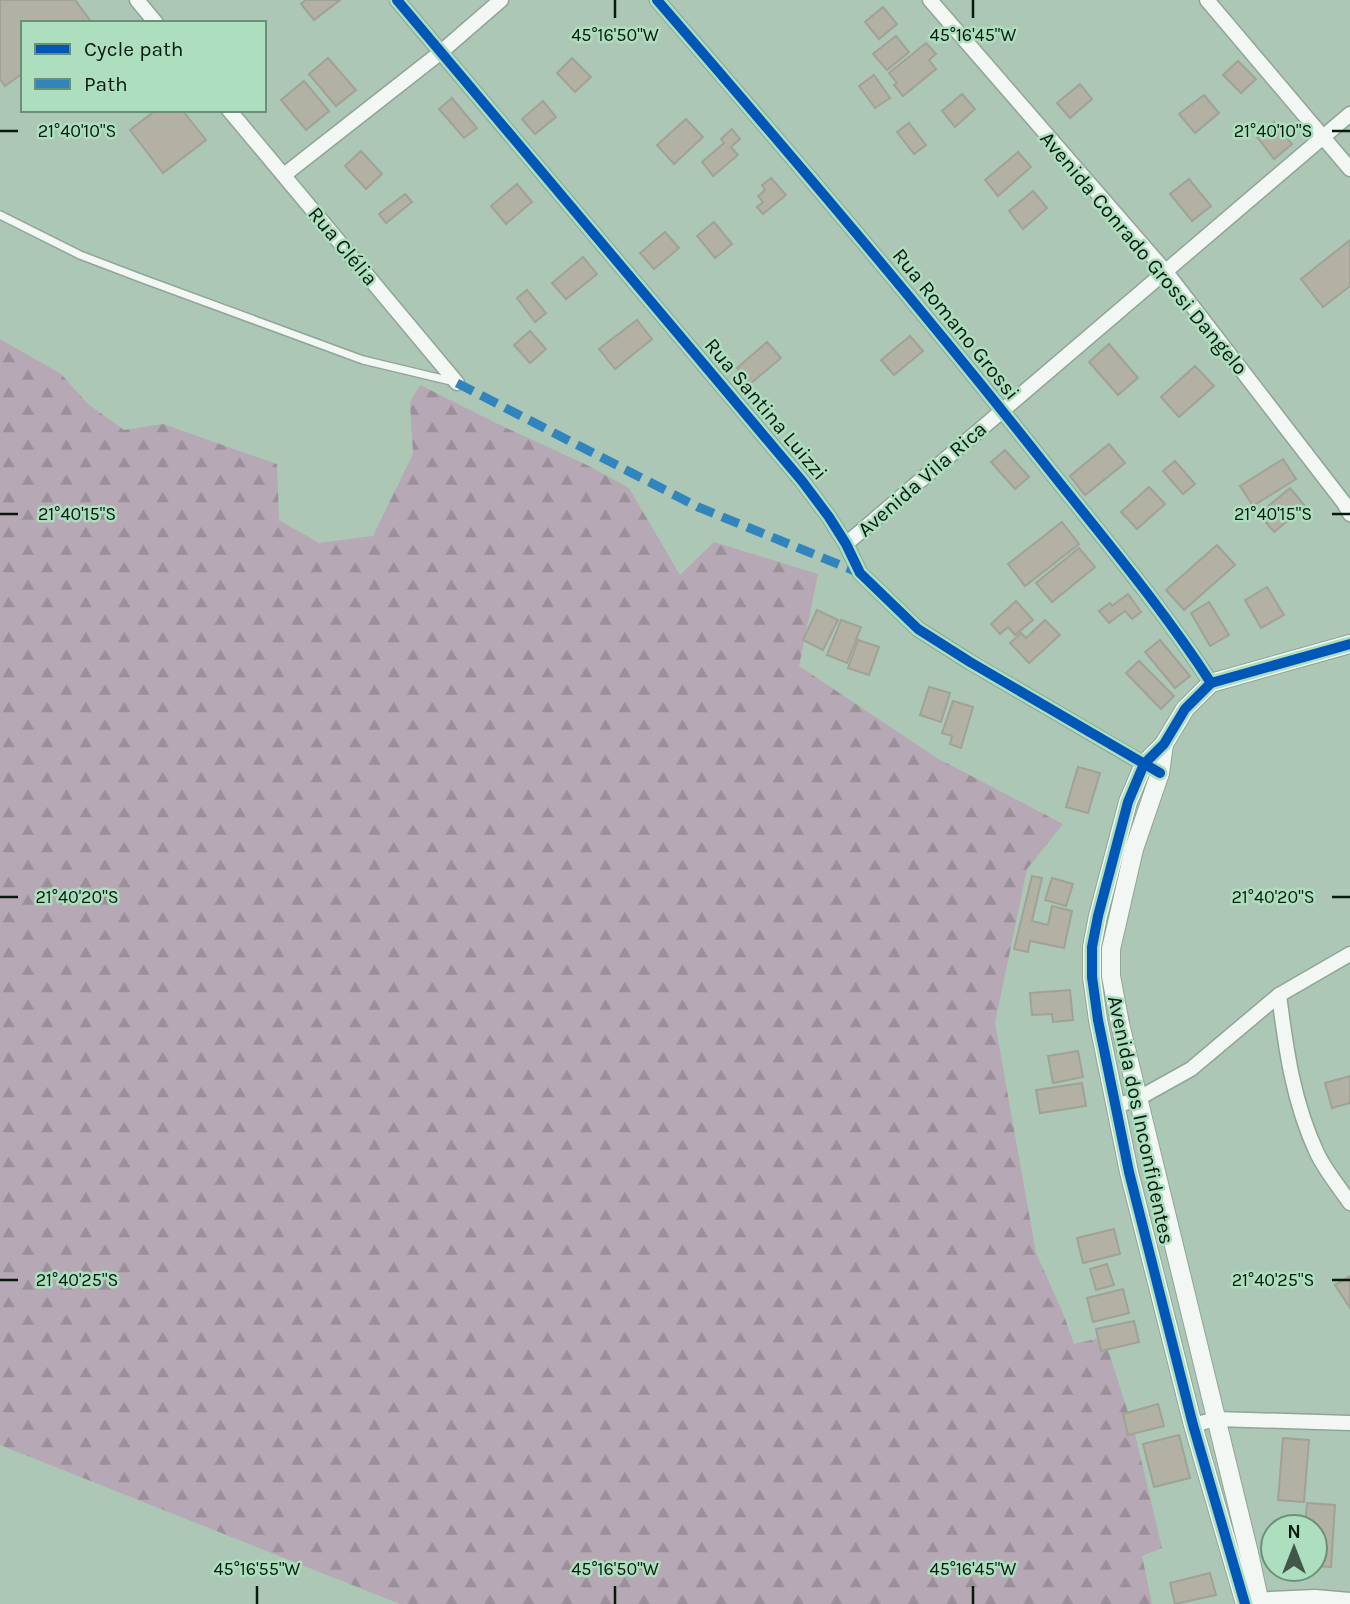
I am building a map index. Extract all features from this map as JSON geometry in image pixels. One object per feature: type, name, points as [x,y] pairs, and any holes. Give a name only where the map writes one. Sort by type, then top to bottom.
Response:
[{"type":"street","points":[[136,0],[154,21]]},
{"type":"street","name":"Rua Santina Luizzi","points":[[397,0],[802,481],[829,517],[860,573],[918,629],[1152,769]]},
{"type":"street","points":[[284,175],[441,52],[501,0]]},
{"type":"street","name":"Rua Romano Grossi","points":[[657,0],[824,194],[1002,410],[1184,640],[1211,683]]},
{"type":"street","name":"Avenida Conrado Grossi Dangelo","points":[[930,0],[1166,272],[1336,492],[1350,514]]},
{"type":"street","points":[[1207,0],[1350,169]]},
{"type":"street","name":"Rua Clélia","points":[[231,112],[457,383]]},
{"type":"street","name":"Avenida Vila Rica","points":[[846,544],[1350,114]]},
{"type":"street","name":"Avenida dos Inconfidentes","points":[[1251,1602],[1194,1425],[1114,1107],[1092,977],[1092,947],[1097,916],[1128,802],[1152,769],[1185,709],[1211,683],[1350,644]]},
{"type":"street","name":"Avenida dos Inconfidentes","points":[[1152,769],[1111,948],[1111,976],[1120,1024],[1216,1419],[1251,1602]]},
{"type":"street","points":[[1114,1107],[1139,1098],[1191,1069],[1279,995],[1350,954]]},
{"type":"street","points":[[1279,995],[1287,1057],[1298,1107],[1318,1155],[1350,1203]]},
{"type":"street","points":[[1194,1425],[1216,1419],[1350,1423]]},
{"type":"street","points":[[1251,1602],[1315,1597],[1350,1601]]},
{"type":"lane","points":[[0,215],[80,255],[363,360],[457,383]]},
{"type":"green space","points":[[0,339],[61,374],[88,404],[124,430],[163,424],[277,464],[279,520],[319,543],[373,536],[413,454],[410,402],[420,385],[629,488],[680,575],[714,542],[818,574],[799,666],[937,758],[1063,824],[1027,869],[995,1023],[1036,1253],[1074,1344],[1104,1337],[1135,1434],[1162,1548],[1142,1556],[1152,1604],[400,1604],[0,1445]]},
{"type":"building","points":[[0,0],[75,0],[91,21],[21,21],[21,74],[5,86],[0,79]]},
{"type":"building","points":[[306,0],[340,0],[314,20],[301,4]]},
{"type":"building","points":[[883,7],[897,24],[879,39],[865,22]]},
{"type":"building","points":[[896,36],[909,52],[887,70],[873,54]]},
{"type":"building","points":[[926,43],[936,54],[929,60],[936,69],[903,96],[889,73]]},
{"type":"building","points":[[328,58],[356,90],[336,106],[309,74]]},
{"type":"building","points":[[572,58],[591,77],[575,92],[557,73]]},
{"type":"building","points":[[1238,61],[1256,79],[1241,93],[1223,75]]},
{"type":"building","points":[[874,75],[890,98],[875,108],[859,86]]},
{"type":"building","points":[[304,81],[329,111],[306,130],[281,100]]},
{"type":"building","points":[[1080,84],[1092,99],[1070,118],[1057,103]]},
{"type":"building","points":[[962,94],[975,109],[955,127],[942,111]]},
{"type":"building","points":[[1204,95],[1219,113],[1195,133],[1179,114]]},
{"type":"building","points":[[452,98],[477,128],[464,138],[439,109]]},
{"type":"building","points":[[543,101],[556,117],[535,134],[522,119]]},
{"type":"building","points":[[153,112],[184,112],[206,140],[163,173],[130,130]]},
{"type":"building","points":[[686,119],[703,137],[674,164],[657,145]]},
{"type":"building","points":[[1274,122],[1292,144],[1274,159],[1257,137]]},
{"type":"building","points":[[909,123],[926,145],[914,154],[897,132]]},
{"type":"building","points":[[732,129],[740,139],[731,147],[738,155],[713,176],[702,162],[724,143],[721,139]]},
{"type":"building","points":[[361,151],[382,174],[366,189],[345,166]]},
{"type":"building","points":[[1018,152],[1031,167],[998,196],[985,180]]},
{"type":"building","points":[[771,178],[786,195],[763,214],[757,207],[763,202],[758,196],[765,190],[762,185]]},
{"type":"building","points":[[1189,179],[1211,206],[1192,221],[1170,194]]},
{"type":"building","points":[[517,184],[532,202],[506,224],[491,206]]},
{"type":"building","points":[[1033,191],[1047,208],[1023,229],[1009,211]]},
{"type":"building","points":[[405,194],[412,202],[386,223],[379,214]]},
{"type":"building","points":[[714,222],[732,244],[715,258],[697,236]]},
{"type":"building","points":[[665,232],[679,248],[654,269],[640,253]]},
{"type":"building","points":[[1350,240],[1350,286],[1323,307],[1301,279]]},
{"type":"building","points":[[583,257],[597,274],[566,299],[552,283]]},
{"type":"building","points":[[527,290],[546,313],[535,322],[517,298]]},
{"type":"building","points":[[637,320],[652,339],[615,369],[599,349]]},
{"type":"building","points":[[530,331],[546,349],[530,363],[514,345]]},
{"type":"building","points":[[910,336],[923,351],[894,375],[881,360]]},
{"type":"building","points":[[767,342],[781,358],[750,384],[737,368]]},
{"type":"building","points":[[1109,344],[1138,378],[1118,395],[1089,362]]},
{"type":"building","points":[[1195,366],[1214,386],[1179,417],[1161,397]]},
{"type":"building","points":[[1109,444],[1125,463],[1085,495],[1070,476]]},
{"type":"building","points":[[1005,450],[1029,477],[1015,489],[991,462]]},
{"type":"building","points":[[1283,459],[1296,479],[1253,506],[1240,486]]},
{"type":"building","points":[[1175,461],[1195,484],[1183,494],[1163,471]]},
{"type":"building","points":[[1149,487],[1165,504],[1137,529],[1121,512]]},
{"type":"building","points":[[1290,488],[1305,506],[1274,532],[1259,514]]},
{"type":"building","points":[[1062,522],[1079,544],[1025,586],[1008,564]]},
{"type":"building","points":[[1217,545],[1235,565],[1184,610],[1166,590]]},
{"type":"building","points":[[1079,548],[1095,567],[1052,602],[1036,583]]},
{"type":"building","points":[[1267,587],[1284,615],[1261,628],[1245,600]]},
{"type":"building","points":[[1128,594],[1141,612],[1132,619],[1125,611],[1109,623],[1099,611],[1110,603],[1112,606]]},
{"type":"building","points":[[1016,601],[1033,620],[1015,635],[1008,627],[1000,634],[991,624]]},
{"type":"building","points":[[1209,602],[1229,635],[1210,646],[1191,613]]},
{"type":"building","points":[[817,610],[838,620],[823,650],[803,640]]},
{"type":"building","points":[[841,620],[861,627],[847,663],[827,655]]},
{"type":"building","points":[[1045,620],[1060,635],[1029,663],[1010,643],[1021,633],[1026,638]]},
{"type":"building","points":[[858,640],[879,647],[869,675],[848,668]]},
{"type":"building","points":[[1160,640],[1190,676],[1175,688],[1145,652]]},
{"type":"building","points":[[1139,661],[1174,696],[1161,709],[1126,673]]},
{"type":"building","points":[[929,687],[950,693],[941,722],[920,715]]},
{"type":"building","points":[[953,701],[973,707],[961,748],[950,744],[952,736],[942,733]]},
{"type":"building","points":[[1078,767],[1100,773],[1088,813],[1066,807]]},
{"type":"building","points":[[1032,876],[1042,878],[1032,921],[1048,925],[1052,906],[1072,911],[1064,948],[1030,941],[1028,952],[1014,949]]},
{"type":"building","points":[[1052,878],[1073,884],[1066,906],[1045,900]]},
{"type":"building","points":[[1070,990],[1073,1020],[1053,1022],[1052,1014],[1032,1015],[1030,993]]},
{"type":"building","points":[[1078,1051],[1083,1077],[1053,1083],[1048,1056]]},
{"type":"building","points":[[1350,1076],[1350,1103],[1332,1108],[1325,1083]]},
{"type":"building","points":[[1082,1083],[1086,1106],[1040,1113],[1036,1090]]},
{"type":"building","points":[[1114,1229],[1120,1254],[1083,1263],[1077,1238]]},
{"type":"building","points":[[1107,1264],[1114,1285],[1096,1290],[1090,1269]]},
{"type":"building","points":[[1350,1276],[1350,1308],[1335,1285]]},
{"type":"building","points":[[1123,1289],[1129,1313],[1093,1322],[1087,1298]]},
{"type":"building","points":[[1134,1321],[1139,1342],[1101,1351],[1096,1329]]},
{"type":"building","points":[[1158,1404],[1164,1426],[1128,1435],[1123,1414]]},
{"type":"building","points":[[1179,1435],[1190,1478],[1154,1487],[1143,1444]]},
{"type":"building","points":[[1283,1438],[1309,1440],[1304,1502],[1278,1500]]},
{"type":"building","points":[[1307,1503],[1335,1505],[1331,1567],[1329,1513],[1306,1513]]},
{"type":"building","points":[[1210,1573],[1216,1595],[1175,1604],[1170,1583]]},
{"type":"marked path","points":[[457,383],[698,507],[860,573]]},
{"type":"cycle path","points":[[397,0],[802,481],[829,517],[860,573],[918,629],[1160,773]]},
{"type":"cycle path","points":[[657,0],[955,352],[1134,576],[1211,683]]},
{"type":"cycle path","points":[[1245,1604],[1193,1425],[1129,1172],[1098,1020],[1092,977],[1092,947],[1128,802],[1144,764],[1164,744],[1185,709],[1211,683],[1350,644]]}]
